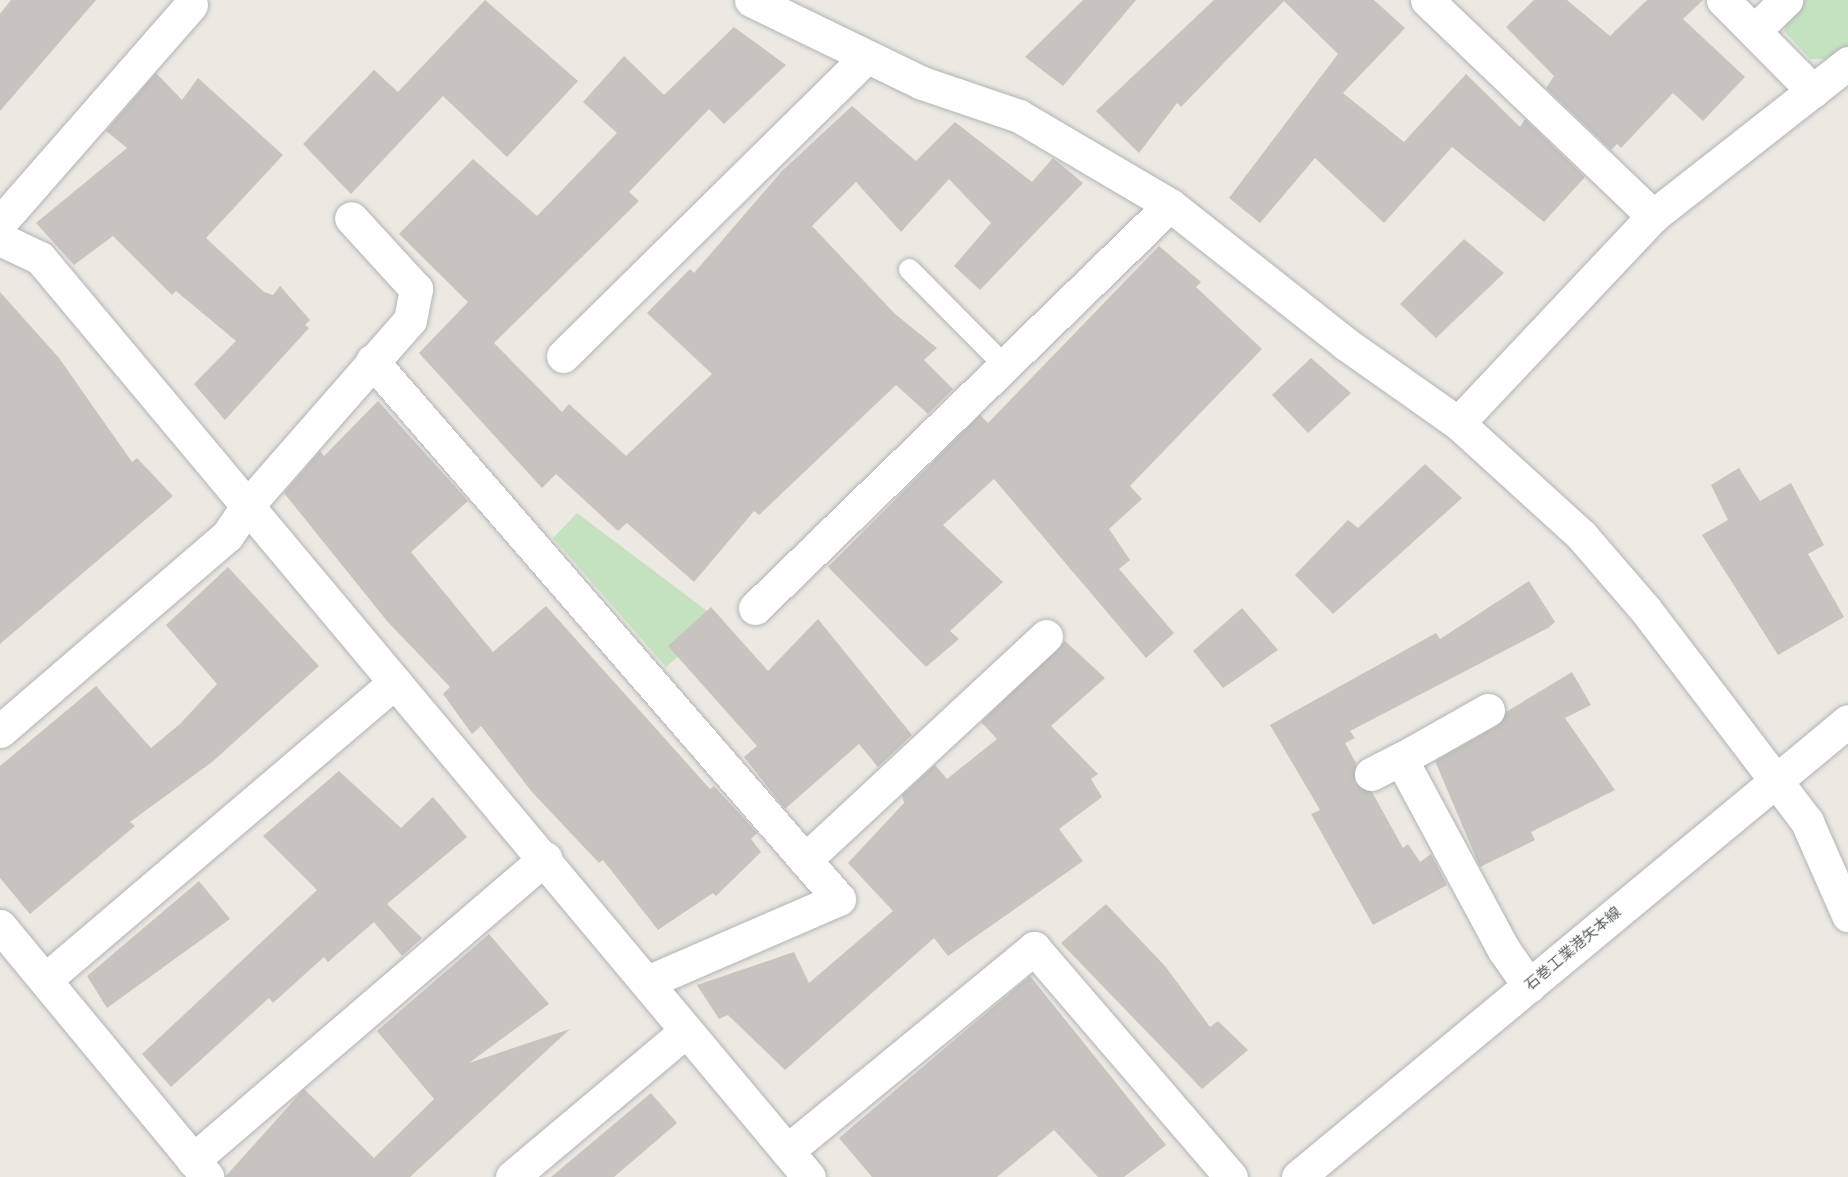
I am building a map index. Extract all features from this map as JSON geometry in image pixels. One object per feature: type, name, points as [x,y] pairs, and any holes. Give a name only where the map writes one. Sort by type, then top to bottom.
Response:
[{"type":"street","points":[[751,0],[866,57],[1018,116],[1170,205],[1346,344],[1458,423],[1582,536],[1776,779],[1807,822],[1848,915]]},
{"type":"street","points":[[1427,0],[1653,216]]},
{"type":"street","points":[[1724,0],[1813,91]]},
{"type":"street","points":[[1754,31],[1786,0]]},
{"type":"street","points":[[0,223],[193,2]]},
{"type":"street","points":[[562,356],[866,57]]},
{"type":"street","points":[[1458,423],[1653,216],[1848,63]]},
{"type":"street","points":[[755,608],[1170,205]]},
{"type":"street","points":[[0,731],[227,536],[248,505],[410,320],[416,289],[351,218]]},
{"type":"street","points":[[0,239],[40,258],[545,858],[809,1177]]},
{"type":"street","points":[[372,361],[838,899],[647,982]]},
{"type":"street","points":[[805,860],[1046,636]]},
{"type":"street","points":[[46,979],[395,682]]},
{"type":"street","points":[[1371,774],[1488,710]]},
{"type":"street","name":"石巻工業港矢本線","points":[[1298,1177],[1848,721]]},
{"type":"street","points":[[1401,759],[1529,986]]},
{"type":"street","points":[[0,926],[201,1168],[545,858]]},
{"type":"street","points":[[787,1151],[1035,948],[1231,1177]]},
{"type":"street","points":[[512,1177],[686,1031]]},
{"type":"lane","points":[[909,269],[1005,366]]},
{"type":"green space","points":[[1804,0],[1848,0],[1848,48],[1835,59],[1810,59],[1784,31],[1789,14]]},
{"type":"green space","points":[[577,513],[719,620],[666,667],[553,538]]},
{"type":"building","points":[[11,0],[96,0],[0,111],[0,14]]},
{"type":"building","points":[[485,0],[578,81],[507,157],[443,96],[351,194],[303,144],[374,70],[398,92]]},
{"type":"building","points":[[1083,0],[1136,0],[1063,86],[1025,57]]},
{"type":"building","points":[[1214,0],[1374,0],[1405,28],[1343,93],[1404,142],[1466,74],[1520,127],[1525,119],[1585,177],[1544,222],[1452,147],[1384,223],[1315,158],[1260,223],[1229,198],[1338,54],[1284,1],[1181,107],[1177,103],[1139,153],[1096,111]]},
{"type":"building","points":[[1534,0],[1567,0],[1610,36],[1647,0],[1703,0],[1683,19],[1745,77],[1703,121],[1673,93],[1621,148],[1617,144],[1611,150],[1546,88],[1554,76],[1506,27]]},
{"type":"building","points":[[734,27],[786,65],[724,124],[709,109],[629,192],[639,201],[494,343],[562,412],[569,404],[626,456],[712,374],[647,313],[690,269],[694,273],[782,171],[852,106],[916,161],[955,122],[1032,182],[1053,158],[1083,183],[980,290],[954,266],[991,223],[949,179],[901,232],[856,182],[812,226],[895,314],[937,348],[924,360],[953,389],[928,414],[896,385],[759,515],[754,511],[694,582],[627,523],[618,531],[556,474],[542,488],[419,353],[468,302],[399,234],[473,159],[537,216],[617,133],[583,102],[624,56],[664,95]]},
{"type":"building","points":[[156,73],[182,100],[198,78],[283,155],[206,238],[264,292],[273,295],[280,286],[310,320],[305,325],[309,328],[225,420],[194,384],[236,341],[176,291],[172,295],[113,236],[74,265],[36,223],[127,148],[106,131]]},
{"type":"building","points":[[1464,239],[1504,273],[1436,338],[1400,304]]},
{"type":"building","points":[[1159,246],[1201,282],[1196,287],[1262,349],[1130,486],[1142,499],[1109,529],[1130,560],[1119,569],[1174,633],[1146,658],[994,479],[943,525],[1003,582],[950,631],[959,639],[926,667],[828,567],[980,415],[988,423]]},
{"type":"building","points":[[0,292],[59,358],[132,462],[137,458],[173,496],[0,644]]},
{"type":"building","points":[[1311,358],[1351,393],[1308,433],[1272,395]]},
{"type":"building","points":[[378,401],[468,501],[411,552],[493,652],[546,606],[710,789],[714,786],[757,833],[751,839],[761,852],[716,896],[713,893],[658,930],[603,860],[599,863],[532,792],[481,726],[472,734],[443,694],[450,687],[387,621],[284,493],[320,451],[324,456]]},
{"type":"building","points":[[1425,464],[1462,498],[1333,614],[1295,575],[1348,520],[1358,528]]},
{"type":"building","points":[[1739,468],[1760,501],[1791,483],[1824,545],[1808,554],[1844,617],[1778,655],[1702,535],[1728,520],[1711,485]]},
{"type":"building","points":[[228,567],[319,666],[212,762],[130,822],[135,826],[30,914],[0,878],[0,766],[96,686],[151,748],[180,724],[217,684],[166,625]]},
{"type":"building","points":[[1529,581],[1555,622],[1548,628],[1350,731],[1355,738],[1345,743],[1356,763],[1355,783],[1372,792],[1403,848],[1408,844],[1420,862],[1431,854],[1447,885],[1373,925],[1311,814],[1320,810],[1270,725],[1436,633],[1440,639]]},
{"type":"building","points":[[711,607],[768,671],[818,619],[912,735],[878,767],[859,744],[785,809],[744,757],[757,746],[668,646]]},
{"type":"building","points":[[1242,608],[1278,650],[1223,688],[1193,651]]},
{"type":"building","points":[[1065,641],[1105,678],[1051,726],[1098,774],[1091,779],[1102,797],[1059,829],[1083,861],[948,956],[934,938],[785,1070],[728,1015],[719,1019],[697,985],[794,952],[809,983],[893,911],[848,863],[904,803],[902,795],[935,765],[947,779],[997,739],[981,722]]},
{"type":"building","points":[[1572,672],[1591,705],[1565,718],[1615,790],[1531,832],[1535,840],[1480,867],[1435,761],[1497,726],[1506,712]]},
{"type":"building","points":[[339,771],[401,828],[433,797],[467,837],[387,904],[422,938],[402,956],[374,922],[328,962],[324,957],[273,1003],[269,998],[171,1087],[142,1054],[317,890],[263,836]]},
{"type":"building","points":[[199,881],[230,919],[107,1008],[87,976]]},
{"type":"building","points":[[1106,904],[1165,966],[1210,1027],[1218,1021],[1248,1050],[1202,1089],[1061,943]]},
{"type":"building","points":[[489,934],[549,1004],[469,1063],[570,1029],[410,1177],[225,1177],[304,1089],[374,1158],[434,1099],[377,1031]]},
{"type":"building","points":[[1030,976],[1166,1145],[1124,1177],[1098,1177],[1054,1130],[997,1177],[872,1177],[839,1138]]},
{"type":"building","points":[[651,1093],[677,1123],[614,1177],[551,1177]]}]
